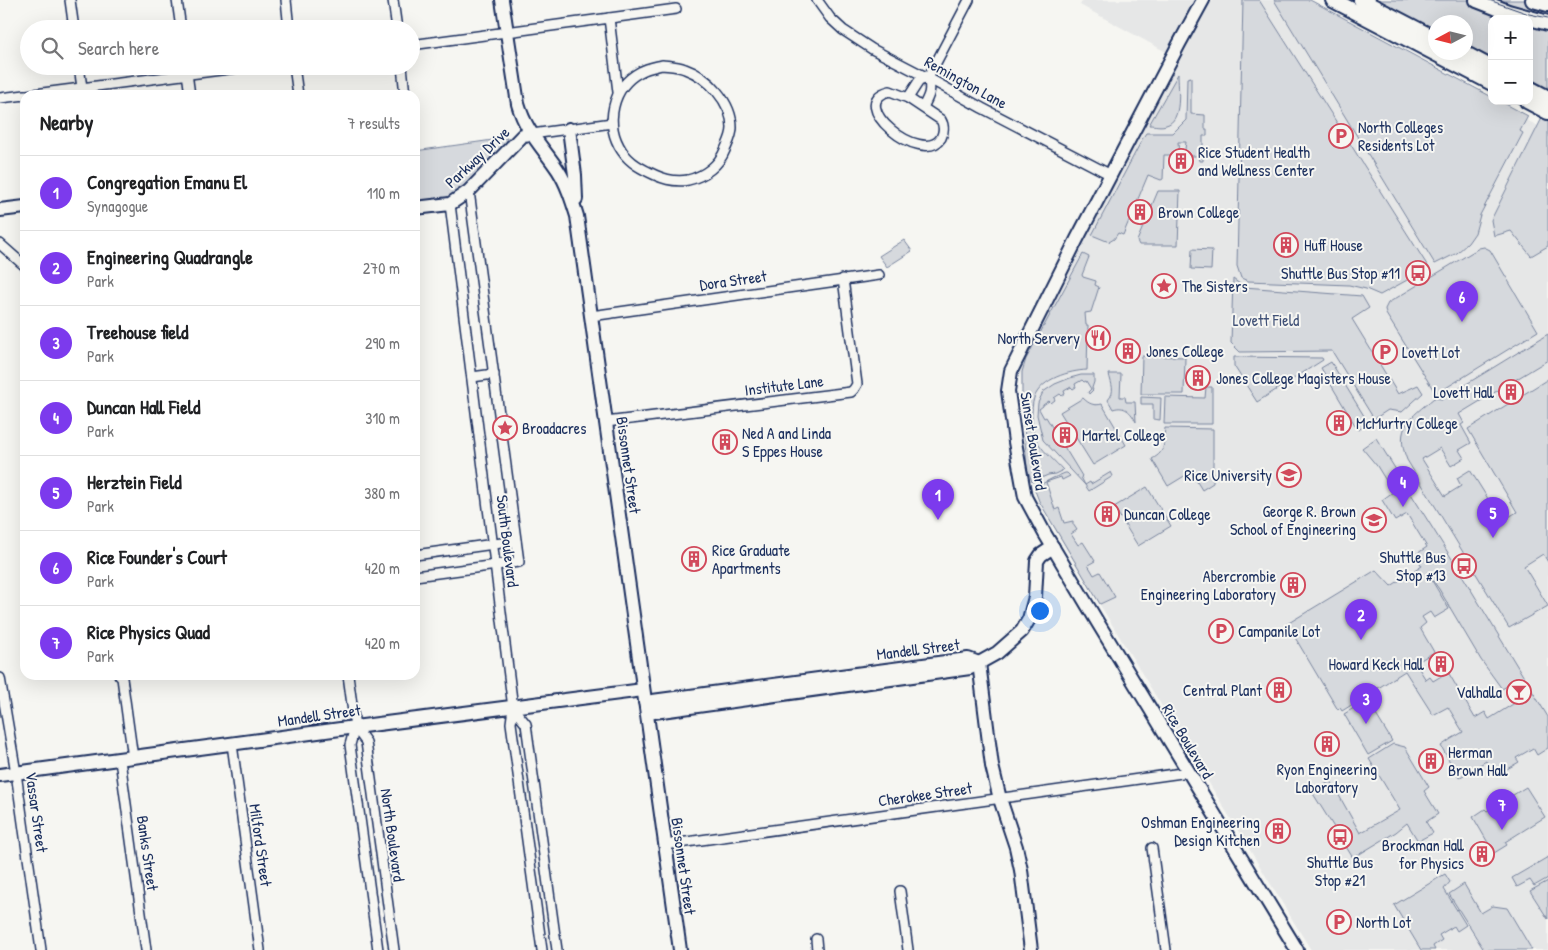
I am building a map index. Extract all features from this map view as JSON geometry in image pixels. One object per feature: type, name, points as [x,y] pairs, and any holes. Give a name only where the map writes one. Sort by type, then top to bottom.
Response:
[{"type":"main road","name":"Bissonnet Street","points":[[502,0],[518,104],[523,120],[558,170],[569,191],[577,216],[680,950]]},
{"type":"main road","name":"Sunset Boulevard","points":[[1053,548],[1025,497],[1008,391],[1011,371],[1077,239],[1203,0]]},
{"type":"main road","points":[[1333,0],[1488,81]]},
{"type":"main road","points":[[1361,0],[1428,35]]},
{"type":"main road","points":[[1477,0],[1508,12],[1548,23]]},
{"type":"main road","points":[[1533,0],[1548,4]]},
{"type":"main road","points":[[1473,58],[1488,66]]},
{"type":"main road","points":[[1533,90],[1548,98]]},
{"type":"main road","points":[[1533,104],[1548,112]]},
{"type":"main road","points":[[569,129],[575,175],[577,216]]},
{"type":"main road","name":"Parkway Drive","points":[[420,207],[450,204],[469,191],[523,135],[532,134]]},
{"type":"main road","points":[[0,210],[20,208]]},
{"type":"main road","points":[[1031,950],[1021,870],[992,766],[979,663],[997,654],[1022,631],[1029,619],[1035,597],[1037,561],[1041,555],[1053,548]]},
{"type":"main road","name":"Rice Boulevard","points":[[1053,548],[1297,950]]},
{"type":"main road","name":"Mandell Street","points":[[0,775],[356,727],[514,708],[645,702],[970,668],[979,663]]},
{"type":"street","points":[[70,0],[73,20]]},
{"type":"street","points":[[177,0],[180,20]]},
{"type":"street","points":[[286,0],[288,20]]},
{"type":"street","points":[[393,0],[396,20]]},
{"type":"street","name":"Remington Lane","points":[[818,0],[830,18],[856,40],[982,108],[1111,174]]},
{"type":"street","points":[[908,98],[919,81],[928,78],[970,0]]},
{"type":"street","points":[[420,44],[676,10]]},
{"type":"street","points":[[609,18],[618,92],[612,123],[621,150],[637,166],[667,180],[695,178],[711,169],[724,154],[732,130],[728,110],[716,90],[686,69],[674,66],[650,67],[635,74],[618,92]]},
{"type":"street","points":[[80,75],[82,90]]},
{"type":"street","points":[[91,90],[162,75]]},
{"type":"street","points":[[187,75],[189,90]]},
{"type":"street","points":[[295,75],[297,90]]},
{"type":"street","points":[[403,75],[404,90]]},
{"type":"street","points":[[923,107],[930,95],[931,85],[928,78]]},
{"type":"street","points":[[890,91],[908,98],[923,107],[941,120],[943,124],[943,133],[940,140],[931,144],[920,144],[901,137],[885,123],[875,108],[876,100],[880,95],[890,91]]},
{"type":"street","points":[[0,98],[20,96]]},
{"type":"street","points":[[532,134],[612,123]]},
{"type":"street","name":"South Boulevard","points":[[469,191],[519,562],[496,565]]},
{"type":"street","name":"South Boulevard","points":[[450,204],[514,708],[511,722],[542,950]]},
{"type":"street","points":[[0,244],[20,262]]},
{"type":"street","name":"Dora Street","points":[[592,316],[879,275]]},
{"type":"street","name":"Institute Lane","points":[[606,422],[851,392],[857,384],[843,279]]},
{"type":"street","points":[[472,377],[494,374]]},
{"type":"street","points":[[420,554],[516,541]]},
{"type":"street","points":[[420,575],[496,565]]},
{"type":"street","name":"Vassar Street","points":[[0,678],[16,773],[41,950]]},
{"type":"street","name":"Banks Street","points":[[122,680],[126,759],[146,950]]},
{"type":"street","name":"North Boulevard","points":[[349,680],[356,727],[366,742],[394,950]]},
{"type":"street","name":"South Boulevard","points":[[514,708],[526,724],[557,950]]},
{"type":"street","name":"North Boulevard","points":[[356,727],[350,744],[378,950]]},
{"type":"street","name":"Milford Street","points":[[232,744],[260,950]]},
{"type":"street","name":"Cherokee Street","points":[[665,845],[1189,772]]},
{"type":"street","points":[[1152,848],[1166,950]]},
{"type":"street","points":[[900,891],[908,950]]},
{"type":"street","points":[[816,939],[817,950]]},
{"type":"shaded area","name":"Rice University","points":[[1083,0],[1303,0],[1488,101],[1488,105],[1497,105],[1548,131],[1548,950],[1311,950],[1064,546],[1039,501],[1027,468],[1020,367],[1179,59],[1080,5]]},
{"type":"green space","points":[[1243,0],[1259,0],[1429,268],[1380,295],[1349,285],[1248,281],[1241,278],[1237,266]]},
{"type":"green space","points":[[1274,0],[1310,0],[1488,95],[1488,105],[1507,105],[1528,116],[1520,131],[1523,133],[1480,215],[1475,233],[1457,253],[1435,264]]},
{"type":"green space","points":[[1379,0],[1548,0],[1548,88],[1533,80],[1533,15],[1488,15],[1488,56],[1473,48],[1473,15],[1428,15],[1428,26]]},
{"type":"green space","points":[[1178,74],[1179,95],[1175,117],[1164,126],[1149,125]]},
{"type":"green space","points":[[1191,77],[1191,114],[1205,115],[1205,129],[1207,129],[1207,136],[1203,136],[1203,161],[1199,161],[1198,156],[1184,156],[1186,142],[1178,142],[1179,155],[1164,155],[1163,179],[1148,175],[1123,235],[1118,233],[1109,242],[1092,235],[1146,133],[1173,133],[1186,120],[1187,78]]},
{"type":"green space","points":[[1542,118],[1548,121],[1548,246],[1531,256],[1511,231],[1494,236],[1491,220]]},
{"type":"green space","points":[[507,138],[506,143],[456,194],[448,198],[420,201],[420,150]]},
{"type":"green space","points":[[1158,191],[1180,191],[1178,245],[1139,245],[1137,241]]},
{"type":"green space","points":[[904,240],[912,251],[887,267],[879,256]]},
{"type":"green space","points":[[1484,247],[1490,250],[1538,331],[1436,394],[1386,314],[1385,309],[1388,303],[1479,248]]},
{"type":"green space","points":[[1192,249],[1212,250],[1211,270],[1191,269]]},
{"type":"green space","points":[[1083,254],[1089,257],[1082,275],[1096,281],[1095,285],[1099,287],[1091,312],[1085,313],[1086,325],[1088,325],[1087,370],[1057,377],[1043,385],[1034,398],[1032,420],[1036,438],[1044,451],[1063,470],[1032,482],[1027,468],[1022,372],[1026,359]]},
{"type":"green space","name":"Lovett Field","points":[[1233,279],[1244,287],[1362,296],[1369,308],[1352,319],[1398,394],[1418,385],[1423,393],[1402,412],[1388,410],[1374,419],[1332,351],[1240,352],[1231,343]]},
{"type":"green space","points":[[1548,334],[1548,360],[1459,414],[1464,423],[1461,425],[1471,443],[1459,450],[1464,458],[1451,466],[1440,448],[1422,459],[1445,496],[1461,486],[1457,478],[1470,470],[1502,521],[1517,512],[1468,429],[1548,379],[1548,562],[1543,554],[1524,566],[1548,606],[1509,628],[1407,460],[1402,439],[1411,418],[1434,398],[1442,399]]},
{"type":"green space","points":[[1142,356],[1185,357],[1184,394],[1141,394]]},
{"type":"green space","points":[[1234,357],[1322,358],[1323,360],[1257,402],[1234,366]]},
{"type":"green space","points":[[1331,362],[1369,424],[1358,430],[1321,368]]},
{"type":"green space","points":[[1109,374],[1121,374],[1120,397],[1125,397],[1126,402],[1135,402],[1136,422],[1127,410],[1121,408],[1113,409],[1108,400],[1112,394]]},
{"type":"green space","points":[[1081,375],[1094,375],[1093,390],[1089,394],[1088,392],[1091,389],[1086,381],[1082,380],[1075,384],[1076,387],[1073,389],[1071,387],[1064,391],[1065,394],[1062,396],[1060,394],[1051,403],[1049,401],[1039,409],[1044,418],[1046,417],[1082,476],[1085,485],[1043,440],[1037,415],[1038,403],[1043,392],[1055,384]]},
{"type":"green space","points":[[1206,387],[1212,387],[1212,424],[1164,424],[1165,397],[1205,398]]},
{"type":"green space","points":[[1141,397],[1161,398],[1160,420],[1153,419],[1153,404],[1141,404]]},
{"type":"green space","points":[[1083,398],[1092,404],[1102,404],[1126,445],[1093,465],[1060,412]]},
{"type":"green space","points":[[1165,428],[1213,429],[1213,483],[1202,490],[1191,472],[1168,486],[1152,459],[1162,450]]},
{"type":"green space","points":[[1376,438],[1548,717],[1548,748],[1537,755],[1533,748],[1516,758],[1519,762],[1495,776],[1486,761],[1459,778],[1441,746],[1463,732],[1448,707],[1433,715],[1405,671],[1342,711],[1340,708],[1338,710],[1287,624],[1376,570],[1391,586],[1422,566],[1415,555],[1427,547],[1407,514],[1395,521],[1382,500],[1393,492],[1377,466],[1362,448]],"holes":[[[1428,574],[1481,660],[1502,689],[1517,680],[1526,696],[1489,719],[1485,712],[1475,718],[1448,672],[1433,681],[1430,677],[1426,680],[1418,667],[1421,665],[1419,661],[1434,652],[1420,628],[1426,623],[1422,617],[1430,612],[1434,618],[1449,609]]]},
{"type":"green space","points":[[1111,472],[1113,476],[1089,491],[1085,485],[1090,482],[1091,484]]},
{"type":"green space","points":[[1065,473],[1070,476],[1062,480],[1061,477],[1046,482],[1055,510],[1059,508],[1064,523],[1073,521],[1077,530],[1071,534],[1078,545],[1083,542],[1095,561],[1088,565],[1094,575],[1100,572],[1115,597],[1100,604],[1039,501],[1034,488],[1053,478]]},
{"type":"green space","points":[[1147,487],[1171,526],[1138,546],[1114,507]]},
{"type":"green space","points":[[1367,700],[1392,741],[1368,755],[1344,714]]},
{"type":"green space","points":[[1393,744],[1405,747],[1429,787],[1424,791],[1438,814],[1426,822],[1433,833],[1418,841],[1407,823],[1396,832],[1353,858],[1312,792],[1331,781],[1360,833],[1400,810],[1369,759]]},
{"type":"green space","points":[[1526,787],[1545,817],[1505,842],[1507,845],[1494,853],[1473,817],[1485,809],[1487,811]]},
{"type":"green space","points":[[1548,857],[1548,878],[1534,886],[1530,880],[1517,887],[1512,878]]},
{"type":"green space","points":[[1445,874],[1450,882],[1444,889],[1466,925],[1457,931],[1454,926],[1439,935],[1442,940],[1433,946],[1435,950],[1421,950],[1394,905]]},
{"type":"green space","points":[[1548,881],[1548,919],[1530,891]]},
{"type":"green space","points":[[1464,884],[1481,913],[1493,906],[1507,908],[1532,950],[1484,950],[1449,894]]},
{"type":"tram line","points":[[1489,0],[1529,14],[1548,18]]},
{"type":"place","name":"North Colleges Residents Lot","points":[[1341,136]]},
{"type":"place","name":"Rice Student Health and Wellness Center","points":[[1181,161]]},
{"type":"place","name":"Brown College","points":[[1140,212]]},
{"type":"place","name":"Huff House","points":[[1286,245]]},
{"type":"place","name":"Shuttle Bus Stop #11","points":[[1418,273]]},
{"type":"place","name":"The Sisters","points":[[1164,286]]},
{"type":"place","name":"Rice Founder's Court","points":[[1462,322]]},
{"type":"place","name":"North Servery","points":[[1098,338]]},
{"type":"place","name":"Jones College","points":[[1128,351]]},
{"type":"place","name":"Lovett Lot","points":[[1385,352]]},
{"type":"place","name":"Jones College Magisters House","points":[[1198,378]]},
{"type":"place","name":"Lovett Hall","points":[[1511,392]]},
{"type":"place","name":"McMurtry College","points":[[1339,423]]},
{"type":"place","name":"Broadacres","points":[[505,428]]},
{"type":"place","name":"Martel College","points":[[1065,435]]},
{"type":"place","name":"Ned A and Linda S Eppes House","points":[[725,442]]},
{"type":"place","name":"Rice University","points":[[1289,475]]},
{"type":"place","name":"Duncan Hall Field","points":[[1403,507]]},
{"type":"place","name":"Duncan College","points":[[1107,514]]},
{"type":"place","name":"Congregation Emanu El","points":[[938,520]]},
{"type":"place","name":"George R. Brown School of Engineering","points":[[1374,520]]},
{"type":"place","name":"Herztein Field","points":[[1493,538]]},
{"type":"place","name":"Rice Graduate Apartments","points":[[694,559]]},
{"type":"place","name":"Shuttle Bus Stop #13","points":[[1464,566]]},
{"type":"place","name":"Abercrombie Engineering Laboratory","points":[[1293,585]]},
{"type":"place","name":"Campanile Lot","points":[[1221,631]]},
{"type":"place","name":"Engineering Quadrangle","points":[[1361,640]]},
{"type":"place","name":"Howard Keck Hall","points":[[1441,664]]},
{"type":"place","name":"Central Plant","points":[[1279,690]]},
{"type":"place","name":"Valhalla","points":[[1519,692]]},
{"type":"place","name":"Treehouse field","points":[[1366,724]]},
{"type":"place","name":"Ryon Engineering Laboratory","points":[[1327,744]]},
{"type":"place","name":"Herman Brown Hall","points":[[1431,761]]},
{"type":"place","name":"Rice Physics Quad","points":[[1502,830]]},
{"type":"place","name":"Oshman Engineering Design Kitchen","points":[[1278,831]]},
{"type":"place","name":"Shuttle Bus Stop #21","points":[[1340,837]]},
{"type":"place","name":"Brockman Hall for Physics","points":[[1482,854]]},
{"type":"place","name":"North Lot","points":[[1339,922]]}]
